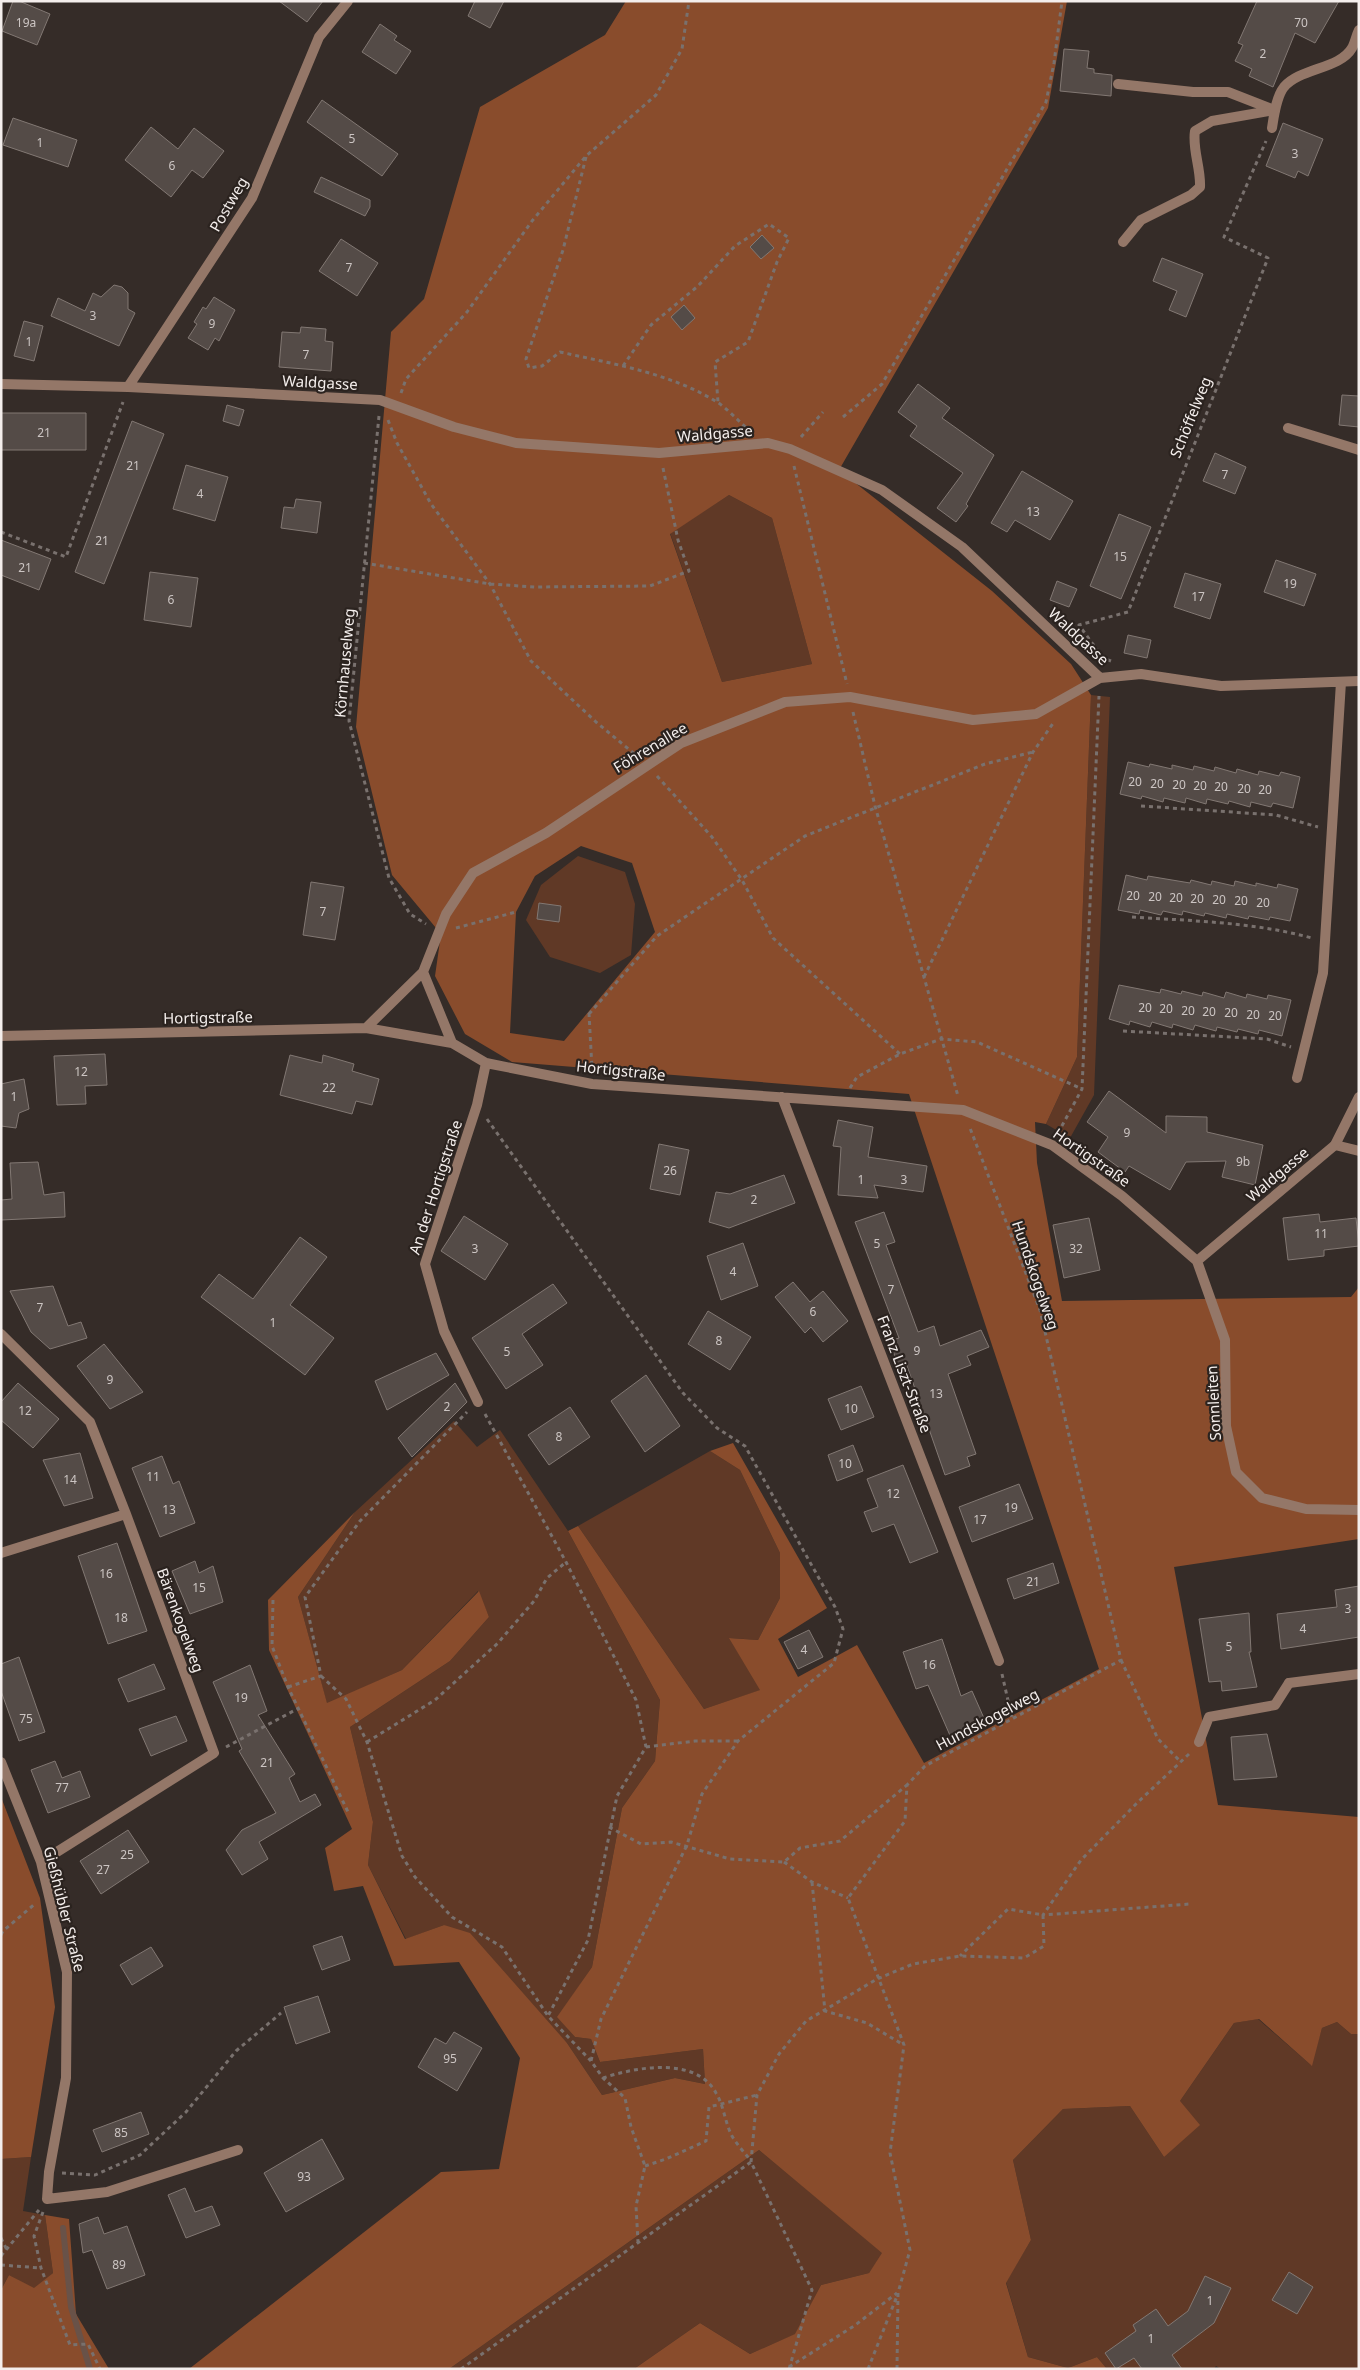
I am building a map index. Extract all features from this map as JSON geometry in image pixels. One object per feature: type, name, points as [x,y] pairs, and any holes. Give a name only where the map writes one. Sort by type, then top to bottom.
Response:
[{"type":"street","name":"Postweg","points":[[128,387],[252,198],[319,37],[348,1]]},
{"type":"street","points":[[1270,131],[1275,110],[1284,87],[1306,72],[1333,63],[1351,50],[1359,30]]},
{"type":"street","points":[[1118,84],[1193,92],[1228,92],[1275,110]]},
{"type":"street","points":[[1123,242],[1141,220],[1191,195],[1200,187],[1201,175],[1194,140],[1195,131],[1212,121],[1275,110]]},
{"type":"street","name":"Waldgasse","points":[[1,384],[128,387],[380,400],[454,427],[516,443],[660,452],[768,444],[790,450],[882,490],[962,547],[1100,678],[1141,674],[1221,686],[1359,681]]},
{"type":"street","points":[[1288,428],[1359,450]]},
{"type":"street","name":"Föhrenallee","points":[[366,1028],[423,972],[446,914],[473,873],[546,832],[646,764],[681,743],[785,702],[850,697],[973,720],[1036,714],[1100,678]]},
{"type":"street","points":[[1297,1078],[1323,973],[1341,682]]},
{"type":"street","points":[[423,972],[452,1043]]},
{"type":"street","name":"Hortigstraße","points":[[1,1036],[366,1028],[452,1043],[486,1063],[592,1084],[963,1110],[1052,1145],[1122,1196],[1197,1262]]},
{"type":"street","name":"An der Hortigstraße","points":[[478,1402],[444,1331],[425,1264],[477,1104],[486,1063]]},
{"type":"street","name":"Franz Liszt-Straße","points":[[782,1097],[999,1661]]},
{"type":"street","name":"Waldgasse","points":[[1197,1262],[1335,1145],[1359,1097]]},
{"type":"street","points":[[1335,1145],[1359,1152]]},
{"type":"street","name":"Sonnleiten","points":[[1197,1262],[1225,1340],[1226,1426],[1236,1472],[1262,1498],[1306,1509],[1359,1510]]},
{"type":"street","name":"Bärenkogelweg","points":[[1,1334],[90,1422],[214,1753]]},
{"type":"street","points":[[1,1553],[126,1514]]},
{"type":"street","points":[[1199,1742],[1209,1717],[1275,1706],[1289,1683],[1359,1674]]},
{"type":"street","points":[[41,1862],[214,1753]]},
{"type":"street","name":"Gießhübler Straße","points":[[1,1762],[41,1862],[67,1972],[66,2078],[49,2172],[47,2199]]},
{"type":"street","points":[[47,2199],[107,2192],[238,2150]]},
{"type":"path","points":[[390,425],[406,379],[467,312],[532,221],[586,156],[656,95],[682,49],[689,1]]},
{"type":"path","points":[[843,417],[882,384],[1046,102],[1054,63],[1062,1]]},
{"type":"path","name":"Schöffelweg","points":[[1141,674],[1104,658],[1079,625],[1128,612],[1268,258],[1224,237],[1270,131]]},
{"type":"path","points":[[586,156],[563,250],[526,359],[529,368],[542,366],[560,352],[624,366],[668,379],[718,402],[748,430],[768,444]]},
{"type":"path","points":[[624,366],[651,325],[698,286],[735,246],[769,224],[789,238],[777,262],[748,342],[715,362],[718,402]]},
{"type":"path","points":[[1,532],[66,557],[128,387]]},
{"type":"path","points":[[380,400],[397,443],[432,504],[490,584],[531,661],[596,722],[646,764],[712,837],[742,880],[773,938],[900,1054]]},
{"type":"path","name":"Körnhauselweg","points":[[380,400],[349,721],[389,878],[410,914],[438,932]]},
{"type":"path","points":[[790,450],[823,412]]},
{"type":"path","name":"Hundskogelweg","points":[[784,1862],[800,1848],[840,1841],[907,1785],[925,1766],[1122,1660],[1040,1310],[963,1110],[941,1039],[875,806],[790,450]]},
{"type":"path","points":[[364,563],[490,584],[534,587],[650,586],[689,570],[678,540],[660,452]]},
{"type":"path","points":[[1052,1145],[1082,1089],[1100,692],[1091,697]]},
{"type":"path","points":[[924,977],[1033,752],[1057,717]]},
{"type":"path","points":[[592,1084],[589,1013],[657,936],[805,836],[875,806],[985,764],[1033,752]]},
{"type":"path","points":[[1141,806],[1276,815],[1333,831]]},
{"type":"path","points":[[438,932],[516,912]]},
{"type":"path","points":[[1132,917],[1275,928],[1325,942]]},
{"type":"path","points":[[1123,1031],[1267,1039],[1304,1050]]},
{"type":"path","points":[[842,1101],[857,1077],[900,1054],[941,1039],[976,1042],[1082,1089]]},
{"type":"path","points":[[477,1104],[683,1393],[717,1428],[745,1446],[835,1607],[843,1629],[834,1663],[738,1741],[702,1794],[688,1845],[601,2018],[591,2061]]},
{"type":"path","points":[[548,2016],[588,1940],[609,1827],[617,1796],[646,1747],[636,1700],[566,1562],[478,1402],[360,1521],[305,1597],[321,1676],[346,1699],[367,1742],[402,1856],[415,1877],[452,1917],[502,1947],[548,2016],[591,2061],[603,2078],[625,2098],[631,2127],[645,2166],[636,2206],[638,2242]]},
{"type":"path","points":[[367,1742],[435,1700],[498,1643],[529,1607],[547,1578],[566,1562]]},
{"type":"path","points":[[274,1600],[272,1646],[288,1687],[349,1814]]},
{"type":"path","points":[[1122,1660],[1158,1739],[1181,1762]]},
{"type":"path","points":[[999,1661],[1012,1718]]},
{"type":"path","points":[[288,1687],[321,1676]]},
{"type":"path","points":[[214,1753],[299,1708]]},
{"type":"path","points":[[646,1747],[695,1741],[738,1741]]},
{"type":"path","points":[[461,2369],[751,2162],[757,2094],[779,2054],[806,2021],[877,1979],[912,1964],[960,1956],[1024,1958],[1044,1946],[1043,1915],[1081,1860],[1199,1742]]},
{"type":"path","points":[[848,1898],[905,1821],[907,1785]]},
{"type":"path","points":[[609,1827],[641,1844],[671,1842],[688,1845],[730,1859],[784,1862],[812,1882],[848,1898],[877,1979],[904,2044],[890,2153],[910,2250],[898,2293],[868,2369]]},
{"type":"path","points":[[1,1935],[3,1931],[34,1906],[45,1880]]},
{"type":"path","points":[[812,1882],[825,2011]]},
{"type":"path","points":[[960,1956],[1008,1909],[1043,1915],[1190,1904]]},
{"type":"path","points":[[825,2011],[867,2023],[904,2044]]},
{"type":"path","points":[[49,2172],[95,2175],[140,2155],[186,2112],[236,2051],[281,2012]]},
{"type":"path","points":[[603,2078],[626,2070],[655,2066],[695,2073],[716,2091],[732,2136],[751,2162],[812,2290],[789,2368]]},
{"type":"path","points":[[645,2166],[666,2160],[706,2141],[709,2107],[757,2094]]},
{"type":"path","points":[[1,2256],[47,2199]]},
{"type":"path","points":[[47,2199],[34,2236],[41,2268],[70,2345],[88,2344],[100,2369]]},
{"type":"path","points":[[1,2238],[7,2250]]},
{"type":"path","points":[[1,2265],[41,2268]]},
{"type":"path","points":[[789,2368],[854,2326],[898,2293]]},
{"type":"path","points":[[897,2369],[898,2293]]},
{"type":"shaded area","points":[[626,1],[1067,1],[1048,108],[839,470],[992,591],[1071,664],[1091,695],[1077,1057],[1046,1124],[1035,1122],[1037,1163],[1062,1301],[1351,1297],[1359,1287],[1359,1539],[1174,1567],[1218,1805],[1359,1817],[1359,2034],[1351,2034],[1337,2022],[1322,2028],[1312,2066],[1259,2019],[1234,2023],[1180,2101],[1200,2125],[1164,2157],[1130,2106],[1063,2109],[1013,2160],[1031,2240],[1006,2283],[1028,2357],[1068,2368],[1097,2357],[1107,2369],[634,2369],[700,2323],[750,2354],[795,2334],[821,2285],[869,2273],[882,2253],[759,2150],[449,2369],[189,2369],[441,2172],[499,2169],[520,2058],[459,1962],[394,1966],[363,1886],[334,1891],[325,1848],[352,1829],[269,1650],[268,1600],[355,1512],[298,1597],[327,1703],[402,1670],[479,1591],[489,1617],[450,1661],[350,1727],[373,1822],[368,1865],[405,1939],[444,1925],[470,1933],[567,2043],[602,2095],[675,2078],[705,2084],[703,2049],[600,2062],[591,2039],[575,2037],[557,2017],[592,1967],[622,1808],[655,1761],[660,1700],[568,1531],[578,1526],[704,1709],[760,1690],[729,1638],[758,1640],[780,1598],[780,1553],[740,1470],[710,1451],[733,1443],[827,1608],[778,1639],[798,1677],[857,1645],[924,1763],[1099,1669],[909,1094],[512,1062],[465,1034],[435,976],[441,934],[392,875],[356,727],[391,332],[424,299],[480,107],[605,35]],"holes":[[[729,495],[772,518],[812,664],[722,682],[670,534]],[[581,846],[632,863],[655,932],[564,1041],[510,1033],[516,912],[535,876]]]},
{"type":"shaded area","points":[[729,495],[772,518],[812,664],[722,682],[670,533]]},
{"type":"shaded area","points":[[1091,695],[1110,697],[1094,1095],[1070,1138],[1046,1124],[1077,1057]]},
{"type":"shaded area","points":[[578,856],[625,872],[635,904],[631,955],[600,973],[550,957],[526,920],[541,885]]},
{"type":"shaded area","points":[[454,1421],[477,1447],[500,1430],[568,1531],[660,1700],[655,1761],[622,1808],[592,1967],[558,2017],[575,2037],[591,2039],[600,2062],[703,2049],[705,2084],[675,2078],[602,2095],[567,2043],[444,1925],[406,1939],[368,1865],[373,1822],[350,1727],[450,1661],[489,1617],[478,1591],[402,1670],[327,1704],[298,1597],[355,1512]]},
{"type":"shaded area","points":[[710,1451],[740,1470],[780,1553],[780,1598],[758,1640],[730,1638],[761,1690],[704,1709],[578,1526]]},
{"type":"shaded area","points":[[1,1797],[40,1898],[55,2007],[31,2157],[1,2159]]},
{"type":"shaded area","points":[[1258,2019],[1311,2065],[1322,2028],[1337,2022],[1351,2034],[1359,2034],[1359,2369],[1221,2369],[1216,2366],[1214,2369],[1107,2369],[1097,2357],[1068,2368],[1028,2357],[1006,2282],[1031,2240],[1013,2160],[1063,2109],[1130,2106],[1164,2157],[1180,2101],[1234,2023]]},
{"type":"shaded area","points":[[759,2150],[883,2253],[869,2273],[821,2285],[796,2334],[750,2354],[700,2323],[634,2369],[449,2369]]},
{"type":"shaded area","points":[[31,2157],[23,2211],[45,2215],[53,2273],[34,2289],[9,2275],[1,2290],[1,2159]]},
{"type":"shaded area","points":[[45,2215],[69,2219],[76,2314],[109,2369],[1,2369],[1,2290],[9,2275],[34,2288],[53,2273]]},
{"type":"building","points":[[13,1],[19,1],[50,14],[37,45],[2,31]]},
{"type":"building","points":[[279,1],[323,1],[307,22]]},
{"type":"building","points":[[475,1],[504,1],[490,28],[468,16]]},
{"type":"building","points":[[1257,1],[1339,1],[1315,43],[1295,33],[1273,87],[1249,76],[1252,69],[1235,61],[1243,45],[1238,43]]},
{"type":"building","points":[[380,24],[397,36],[394,40],[411,51],[396,74],[362,52]]},
{"type":"building","points":[[1064,49],[1089,51],[1087,68],[1094,69],[1094,73],[1112,75],[1111,96],[1060,91]]},
{"type":"building","points":[[322,100],[398,154],[382,176],[307,122]]},
{"type":"building","points":[[13,118],[77,140],[68,167],[3,145]]},
{"type":"building","points":[[1283,123],[1323,139],[1308,176],[1298,171],[1295,178],[1266,166]]},
{"type":"building","points":[[151,127],[178,149],[194,128],[224,151],[203,178],[192,170],[171,197],[125,160]]},
{"type":"building","points":[[321,177],[370,200],[370,207],[365,216],[314,192]]},
{"type":"building","points":[[762,235],[774,248],[761,259],[750,247]]},
{"type":"building","points":[[341,239],[378,263],[357,296],[319,271]]},
{"type":"building","points":[[1162,258],[1203,274],[1186,317],[1169,310],[1177,291],[1153,281]]},
{"type":"building","points":[[114,285],[122,287],[128,293],[128,309],[135,313],[119,346],[51,316],[58,298],[85,311],[93,293],[101,297]]},
{"type":"building","points":[[214,297],[235,310],[219,341],[215,338],[208,350],[188,338],[197,324],[194,322],[203,307],[206,309]]},
{"type":"building","points":[[684,305],[695,318],[682,330],[671,317]]},
{"type":"building","points":[[24,321],[43,326],[34,361],[14,356]]},
{"type":"building","points":[[301,327],[326,329],[325,341],[333,342],[331,371],[279,367],[282,332],[300,333]]},
{"type":"building","points":[[918,384],[950,408],[942,418],[994,455],[966,504],[968,506],[956,522],[937,508],[963,473],[910,436],[917,426],[898,412]]},
{"type":"building","points":[[1342,395],[1359,396],[1359,427],[1339,425]]},
{"type":"building","points":[[227,405],[244,410],[239,426],[223,421]]},
{"type":"building","points":[[1,413],[86,413],[86,450],[1,450]]},
{"type":"building","points":[[132,421],[164,434],[104,584],[75,572]]},
{"type":"building","points":[[1215,453],[1246,467],[1235,494],[1203,481]]},
{"type":"building","points":[[186,465],[228,477],[215,521],[173,509]]},
{"type":"building","points":[[1022,471],[1073,501],[1050,540],[1015,520],[1007,532],[991,523]]},
{"type":"building","points":[[296,499],[321,502],[317,533],[281,528],[284,507],[294,508]]},
{"type":"building","points":[[1119,514],[1151,527],[1121,599],[1090,586]]},
{"type":"building","points":[[1,540],[51,559],[39,590],[1,575]]},
{"type":"building","points":[[1276,560],[1316,574],[1304,606],[1264,592]]},
{"type":"building","points":[[150,572],[198,578],[191,627],[144,620]]},
{"type":"building","points":[[1185,573],[1221,584],[1210,619],[1174,607]]},
{"type":"building","points":[[1057,581],[1077,589],[1069,607],[1050,600]]},
{"type":"building","points":[[1128,635],[1151,640],[1147,658],[1124,653]]},
{"type":"building","points":[[1128,762],[1149,767],[1150,764],[1172,769],[1172,765],[1193,770],[1194,766],[1214,771],[1215,767],[1236,773],[1237,769],[1258,775],[1259,771],[1279,776],[1281,772],[1300,777],[1293,808],[1273,803],[1271,807],[1251,802],[1250,807],[1229,801],[1228,804],[1207,799],[1206,804],[1186,798],[1185,803],[1164,798],[1163,802],[1142,796],[1141,799],[1120,794]]},
{"type":"building","points":[[1126,875],[1147,880],[1148,876],[1190,883],[1191,880],[1211,885],[1212,881],[1234,886],[1235,881],[1277,888],[1278,884],[1298,889],[1290,921],[1270,917],[1269,920],[1249,916],[1248,919],[1227,914],[1226,918],[1205,913],[1204,916],[1183,911],[1182,915],[1163,911],[1161,915],[1140,910],[1139,914],[1118,910]]},
{"type":"building","points":[[311,882],[344,887],[335,940],[303,935]]},
{"type":"building","points":[[539,903],[561,906],[559,922],[537,919]]},
{"type":"building","points":[[1119,985],[1160,993],[1161,989],[1181,994],[1182,991],[1202,996],[1203,992],[1224,998],[1226,992],[1246,998],[1247,994],[1267,999],[1268,995],[1291,1000],[1282,1036],[1259,1030],[1258,1034],[1238,1029],[1237,1032],[1217,1027],[1216,1031],[1195,1025],[1193,1030],[1173,1024],[1172,1028],[1152,1022],[1150,1027],[1130,1021],[1129,1025],[1109,1019]]},
{"type":"building","points":[[105,1054],[107,1085],[85,1086],[86,1104],[57,1105],[54,1056]]},
{"type":"building","points":[[290,1055],[322,1063],[323,1055],[354,1064],[352,1071],[379,1079],[372,1105],[356,1101],[352,1114],[280,1095]]},
{"type":"building","points":[[24,1079],[29,1109],[19,1113],[16,1128],[1,1126],[1,1084]]},
{"type":"building","points":[[1109,1091],[1166,1133],[1166,1116],[1207,1117],[1207,1132],[1263,1145],[1255,1185],[1222,1177],[1226,1161],[1186,1162],[1170,1190],[1129,1166],[1125,1172],[1098,1152],[1108,1137],[1087,1122]]},
{"type":"building","points":[[838,1120],[873,1127],[868,1157],[927,1166],[923,1192],[874,1185],[878,1198],[838,1195],[841,1147],[833,1146]]},
{"type":"building","points":[[659,1144],[689,1150],[680,1195],[650,1189]]},
{"type":"building","points":[[38,1162],[44,1195],[64,1192],[65,1217],[1,1220],[1,1200],[12,1199],[10,1163]]},
{"type":"building","points":[[784,1175],[795,1203],[729,1228],[709,1222],[716,1192],[730,1194]]},
{"type":"building","points":[[884,1212],[895,1242],[886,1245],[918,1332],[934,1326],[940,1346],[981,1330],[989,1347],[967,1356],[971,1365],[948,1374],[976,1454],[967,1457],[970,1466],[945,1475],[906,1363],[898,1366],[890,1341],[899,1338],[855,1222]]},
{"type":"building","points":[[1319,1214],[1320,1222],[1356,1218],[1359,1246],[1324,1250],[1324,1256],[1288,1260],[1283,1218]]},
{"type":"building","points":[[464,1216],[508,1244],[485,1280],[441,1251]]},
{"type":"building","points":[[1089,1218],[1100,1270],[1064,1278],[1053,1225]]},
{"type":"building","points":[[300,1237],[327,1257],[290,1305],[334,1338],[305,1375],[201,1297],[219,1274],[253,1299]]},
{"type":"building","points":[[743,1243],[758,1286],[721,1300],[707,1256]]},
{"type":"building","points":[[793,1282],[810,1302],[823,1291],[848,1321],[823,1342],[811,1327],[805,1333],[775,1297]]},
{"type":"building","points":[[553,1284],[567,1303],[522,1334],[543,1365],[506,1389],[472,1338]]},
{"type":"building","points":[[53,1286],[68,1326],[81,1322],[87,1338],[50,1349],[31,1332],[10,1291]]},
{"type":"building","points":[[708,1311],[751,1337],[730,1370],[688,1344]]},
{"type":"building","points":[[104,1344],[143,1392],[110,1409],[77,1366]]},
{"type":"building","points":[[436,1353],[449,1375],[387,1410],[375,1381]]},
{"type":"building","points":[[646,1375],[680,1426],[645,1452],[611,1401]]},
{"type":"building","points":[[18,1383],[59,1419],[33,1448],[1,1420],[1,1402]]},
{"type":"building","points":[[455,1383],[467,1402],[412,1457],[398,1438]]},
{"type":"building","points":[[861,1386],[874,1417],[841,1430],[828,1399]]},
{"type":"building","points":[[570,1407],[590,1437],[549,1465],[528,1435]]},
{"type":"building","points":[[853,1445],[863,1471],[837,1481],[828,1455]]},
{"type":"building","points":[[80,1453],[93,1498],[64,1506],[43,1460]]},
{"type":"building","points":[[162,1456],[173,1484],[179,1481],[195,1523],[160,1537],[132,1468]]},
{"type":"building","points":[[903,1465],[938,1552],[910,1563],[894,1524],[872,1532],[864,1512],[878,1507],[867,1479]]},
{"type":"building","points":[[1019,1484],[1033,1519],[972,1542],[959,1507]]},
{"type":"building","points":[[117,1543],[147,1631],[108,1644],[78,1556]]},
{"type":"building","points":[[195,1561],[199,1573],[213,1566],[223,1602],[190,1614],[172,1571]]},
{"type":"building","points":[[1053,1563],[1059,1583],[1014,1599],[1007,1579]]},
{"type":"building","points":[[1359,1586],[1359,1637],[1281,1649],[1277,1614],[1337,1607],[1335,1590]]},
{"type":"building","points":[[1249,1613],[1251,1652],[1249,1652],[1257,1687],[1222,1691],[1221,1681],[1209,1682],[1199,1619]]},
{"type":"building","points":[[809,1630],[823,1657],[798,1669],[784,1642]]},
{"type":"building","points":[[942,1639],[961,1696],[972,1691],[987,1725],[952,1740],[928,1685],[916,1689],[903,1652]]},
{"type":"building","points":[[19,1657],[45,1732],[19,1741],[1,1691],[1,1664]]},
{"type":"building","points":[[154,1664],[165,1689],[128,1702],[118,1679]]},
{"type":"building","points":[[250,1665],[267,1711],[258,1715],[295,1774],[289,1778],[300,1802],[315,1794],[321,1805],[259,1842],[268,1859],[242,1875],[226,1850],[242,1830],[276,1813],[239,1751],[242,1749],[213,1682]]},
{"type":"building","points":[[176,1716],[187,1741],[151,1756],[139,1729]]},
{"type":"building","points":[[1267,1734],[1277,1777],[1234,1780],[1231,1737]]},
{"type":"building","points":[[55,1761],[62,1778],[80,1771],[90,1797],[48,1813],[31,1770]]},
{"type":"building","points":[[128,1830],[149,1862],[101,1894],[80,1861]]},
{"type":"building","points":[[342,1936],[350,1960],[322,1970],[313,1946]]},
{"type":"building","points":[[151,1947],[163,1966],[132,1985],[120,1965]]},
{"type":"building","points":[[318,1996],[330,2032],[296,2044],[284,2007]]},
{"type":"building","points":[[454,2032],[482,2048],[457,2091],[418,2067],[435,2038],[446,2044]]},
{"type":"building","points":[[141,2112],[149,2134],[102,2152],[93,2130]]},
{"type":"building","points":[[322,2139],[344,2179],[286,2212],[264,2173]]},
{"type":"building","points":[[185,2188],[195,2212],[212,2206],[220,2225],[186,2238],[168,2195]]},
{"type":"building","points":[[98,2217],[104,2234],[127,2226],[145,2275],[107,2289],[92,2250],[83,2253],[79,2224]]},
{"type":"building","points":[[1289,2272],[1313,2287],[1297,2314],[1272,2300]]},
{"type":"building","points":[[1205,2276],[1231,2288],[1214,2323],[1172,2355],[1182,2369],[1142,2369],[1134,2358],[1116,2369],[1105,2353],[1136,2331],[1133,2325],[1156,2309],[1168,2326],[1188,2311]]},
{"type":"waterway","points":[[63,2228],[71,2307],[90,2369]]}]
